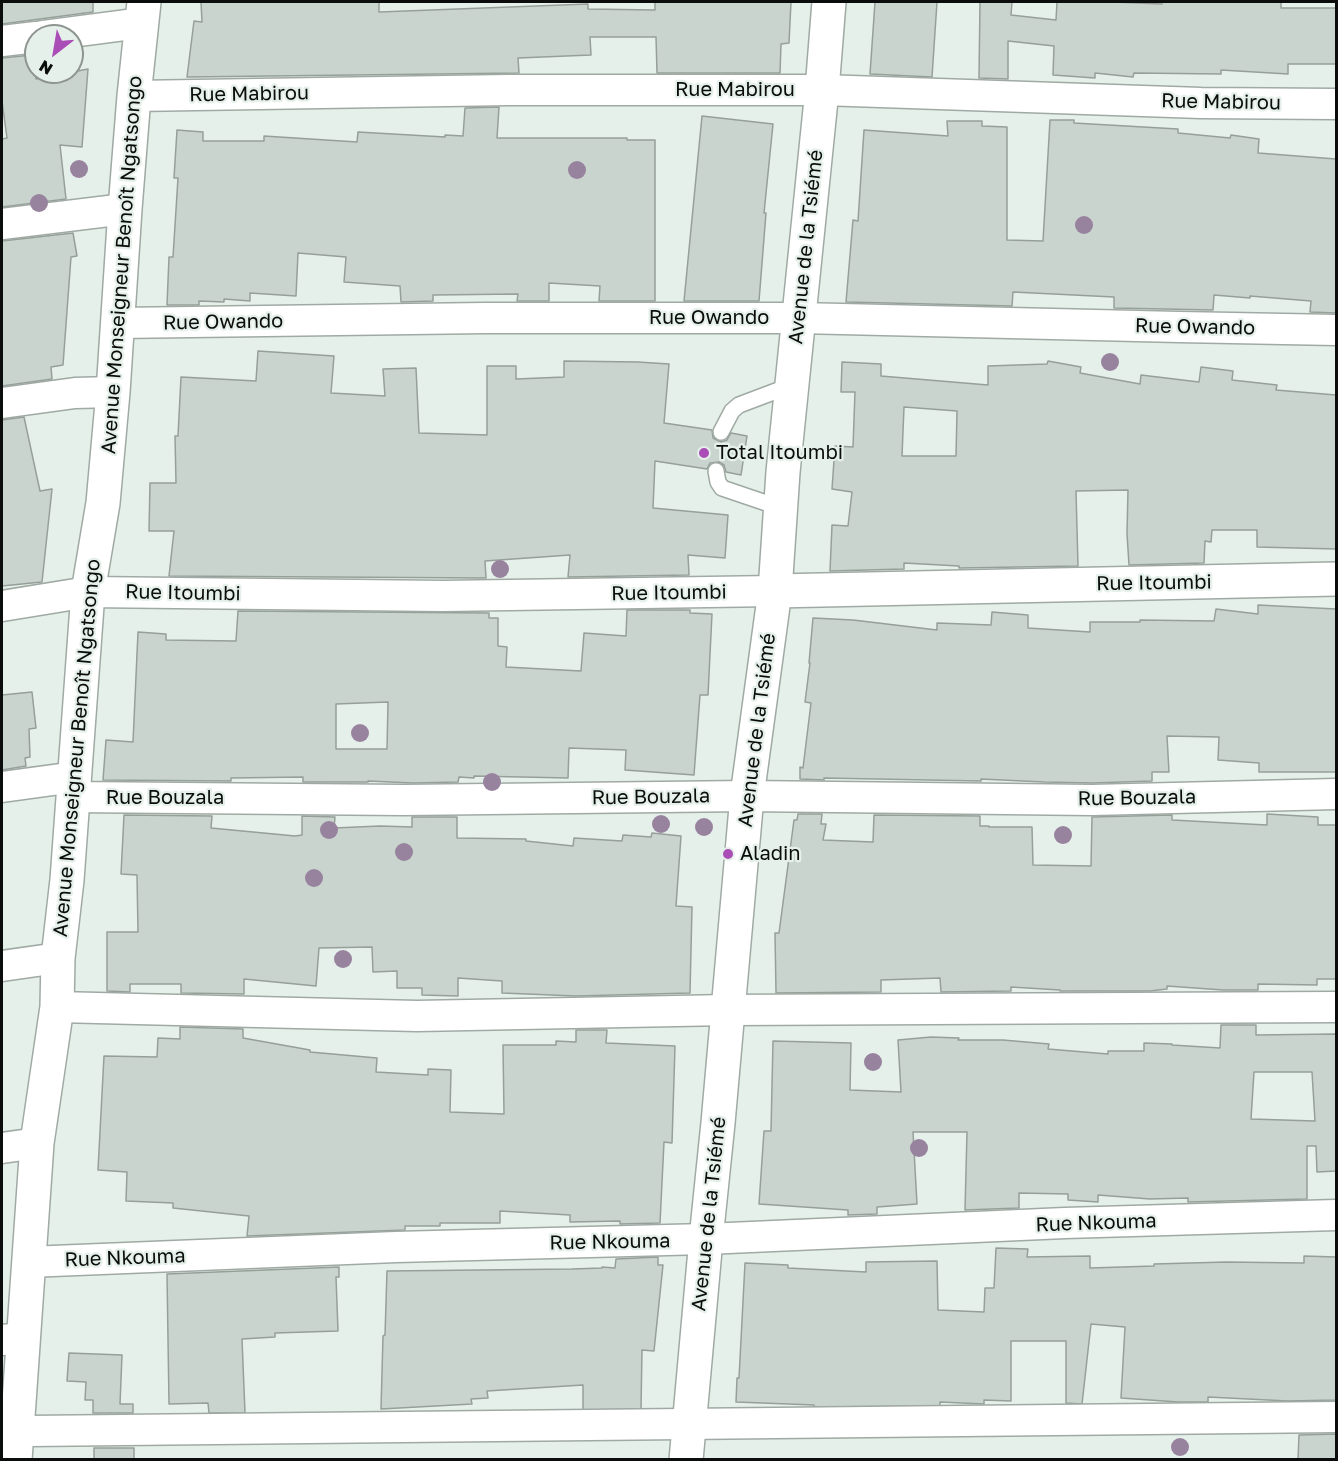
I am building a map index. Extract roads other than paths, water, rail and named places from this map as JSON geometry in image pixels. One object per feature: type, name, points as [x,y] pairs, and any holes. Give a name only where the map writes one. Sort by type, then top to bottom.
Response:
[{"type":"street","name":"Avenue de la Tsiémé","points":[[686,1460],[747,796],[775,591],[783,472],[829,2]]},
{"type":"street","points":[[84,26],[142,12]]},
{"type":"street","name":"Avenue Monseigneur Benoît Ngatsongo","points":[[16,1445],[12,1339],[28,1262],[36,1143],[57,1007],[58,958],[67,880],[88,592],[103,503],[142,12]]},
{"type":"street","points":[[2,41],[24,38]]},
{"type":"street","name":"Rue Mabirou","points":[[134,96],[509,90],[822,90],[1201,103],[1336,104]]},
{"type":"street","points":[[2,224],[125,209]]},
{"type":"street","name":"Rue Owando","points":[[118,323],[485,318],[799,318],[1336,330]]},
{"type":"street","points":[[2,403],[75,393],[113,392]]},
{"type":"street","name":"Rue Itoumbi","points":[[2,606],[88,592],[443,596],[1336,579]]},
{"type":"street","name":"Rue Bouzala","points":[[2,788],[74,787],[403,800],[747,796],[1092,800],[1336,794]]},
{"type":"street","points":[[2,966],[58,958]]},
{"type":"street","points":[[57,1007],[417,1016],[728,1010],[1336,1007]]},
{"type":"street","points":[[2,1148],[36,1143]]},
{"type":"street","name":"Rue Nkouma","points":[[28,1262],[1336,1215]]},
{"type":"street","points":[[16,1445],[377,1430],[1336,1417]]},
{"type":"lane","points":[[722,432],[732,411],[739,405],[792,385]]},
{"type":"lane","points":[[716,471],[722,488],[781,508]]},
{"type":"place","name":"Total Itoumbi","points":[[704,453]]},
{"type":"place","name":"Aladin","points":[[728,854]]}]
